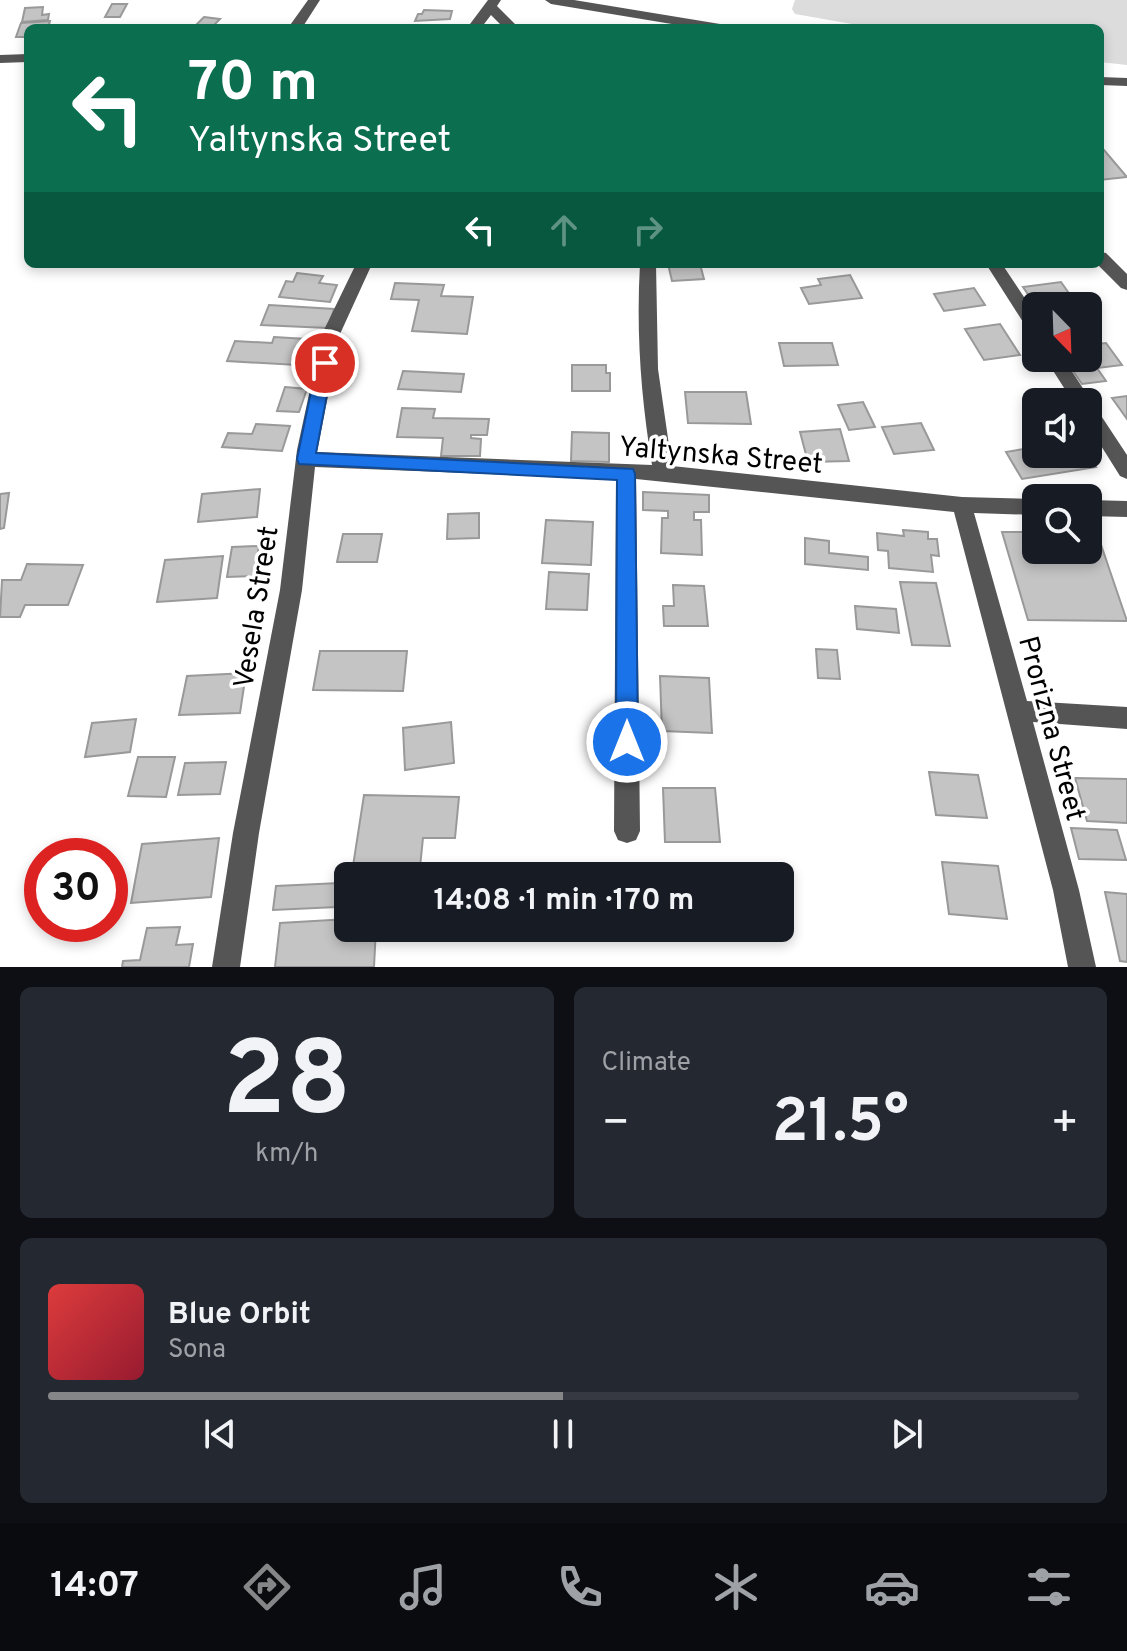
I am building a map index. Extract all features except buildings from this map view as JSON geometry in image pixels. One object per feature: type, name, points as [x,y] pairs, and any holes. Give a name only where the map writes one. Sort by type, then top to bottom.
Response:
[{"type":"street","points":[[298,24],[314,0]]},
{"type":"street","points":[[551,0],[696,24]]},
{"type":"street","points":[[477,24],[493,4],[509,24]]},
{"type":"street","points":[[1,55],[24,58]]},
{"type":"street","points":[[1104,81],[1127,82]]},
{"type":"street","points":[[1104,261],[1127,284]]},
{"type":"street","name":"Vesela Street","points":[[226,967],[246,833],[291,590],[306,459],[331,334],[362,268]]},
{"type":"street","points":[[648,268],[644,320],[649,396],[663,473]]},
{"type":"street","points":[[997,268],[1022,307]]},
{"type":"street","points":[[1102,432],[1127,471]]},
{"type":"street","name":"Yaltynska Street","points":[[306,459],[626,474],[663,473],[962,505],[1022,507]]},
{"type":"street","points":[[626,474],[627,831]]},
{"type":"street","name":"Prorizna Street","points":[[962,505],[1066,890],[1082,967]]},
{"type":"street","points":[[1102,508],[1127,509]]},
{"type":"street","points":[[1018,711],[1127,718]]},
{"type":"shaded area","points":[[795,0],[1127,0],[1127,65],[1104,62],[1104,24],[852,24],[795,14],[792,9]]},
{"type":"route","points":[[325,363],[306,459],[626,474],[627,742]]}]
